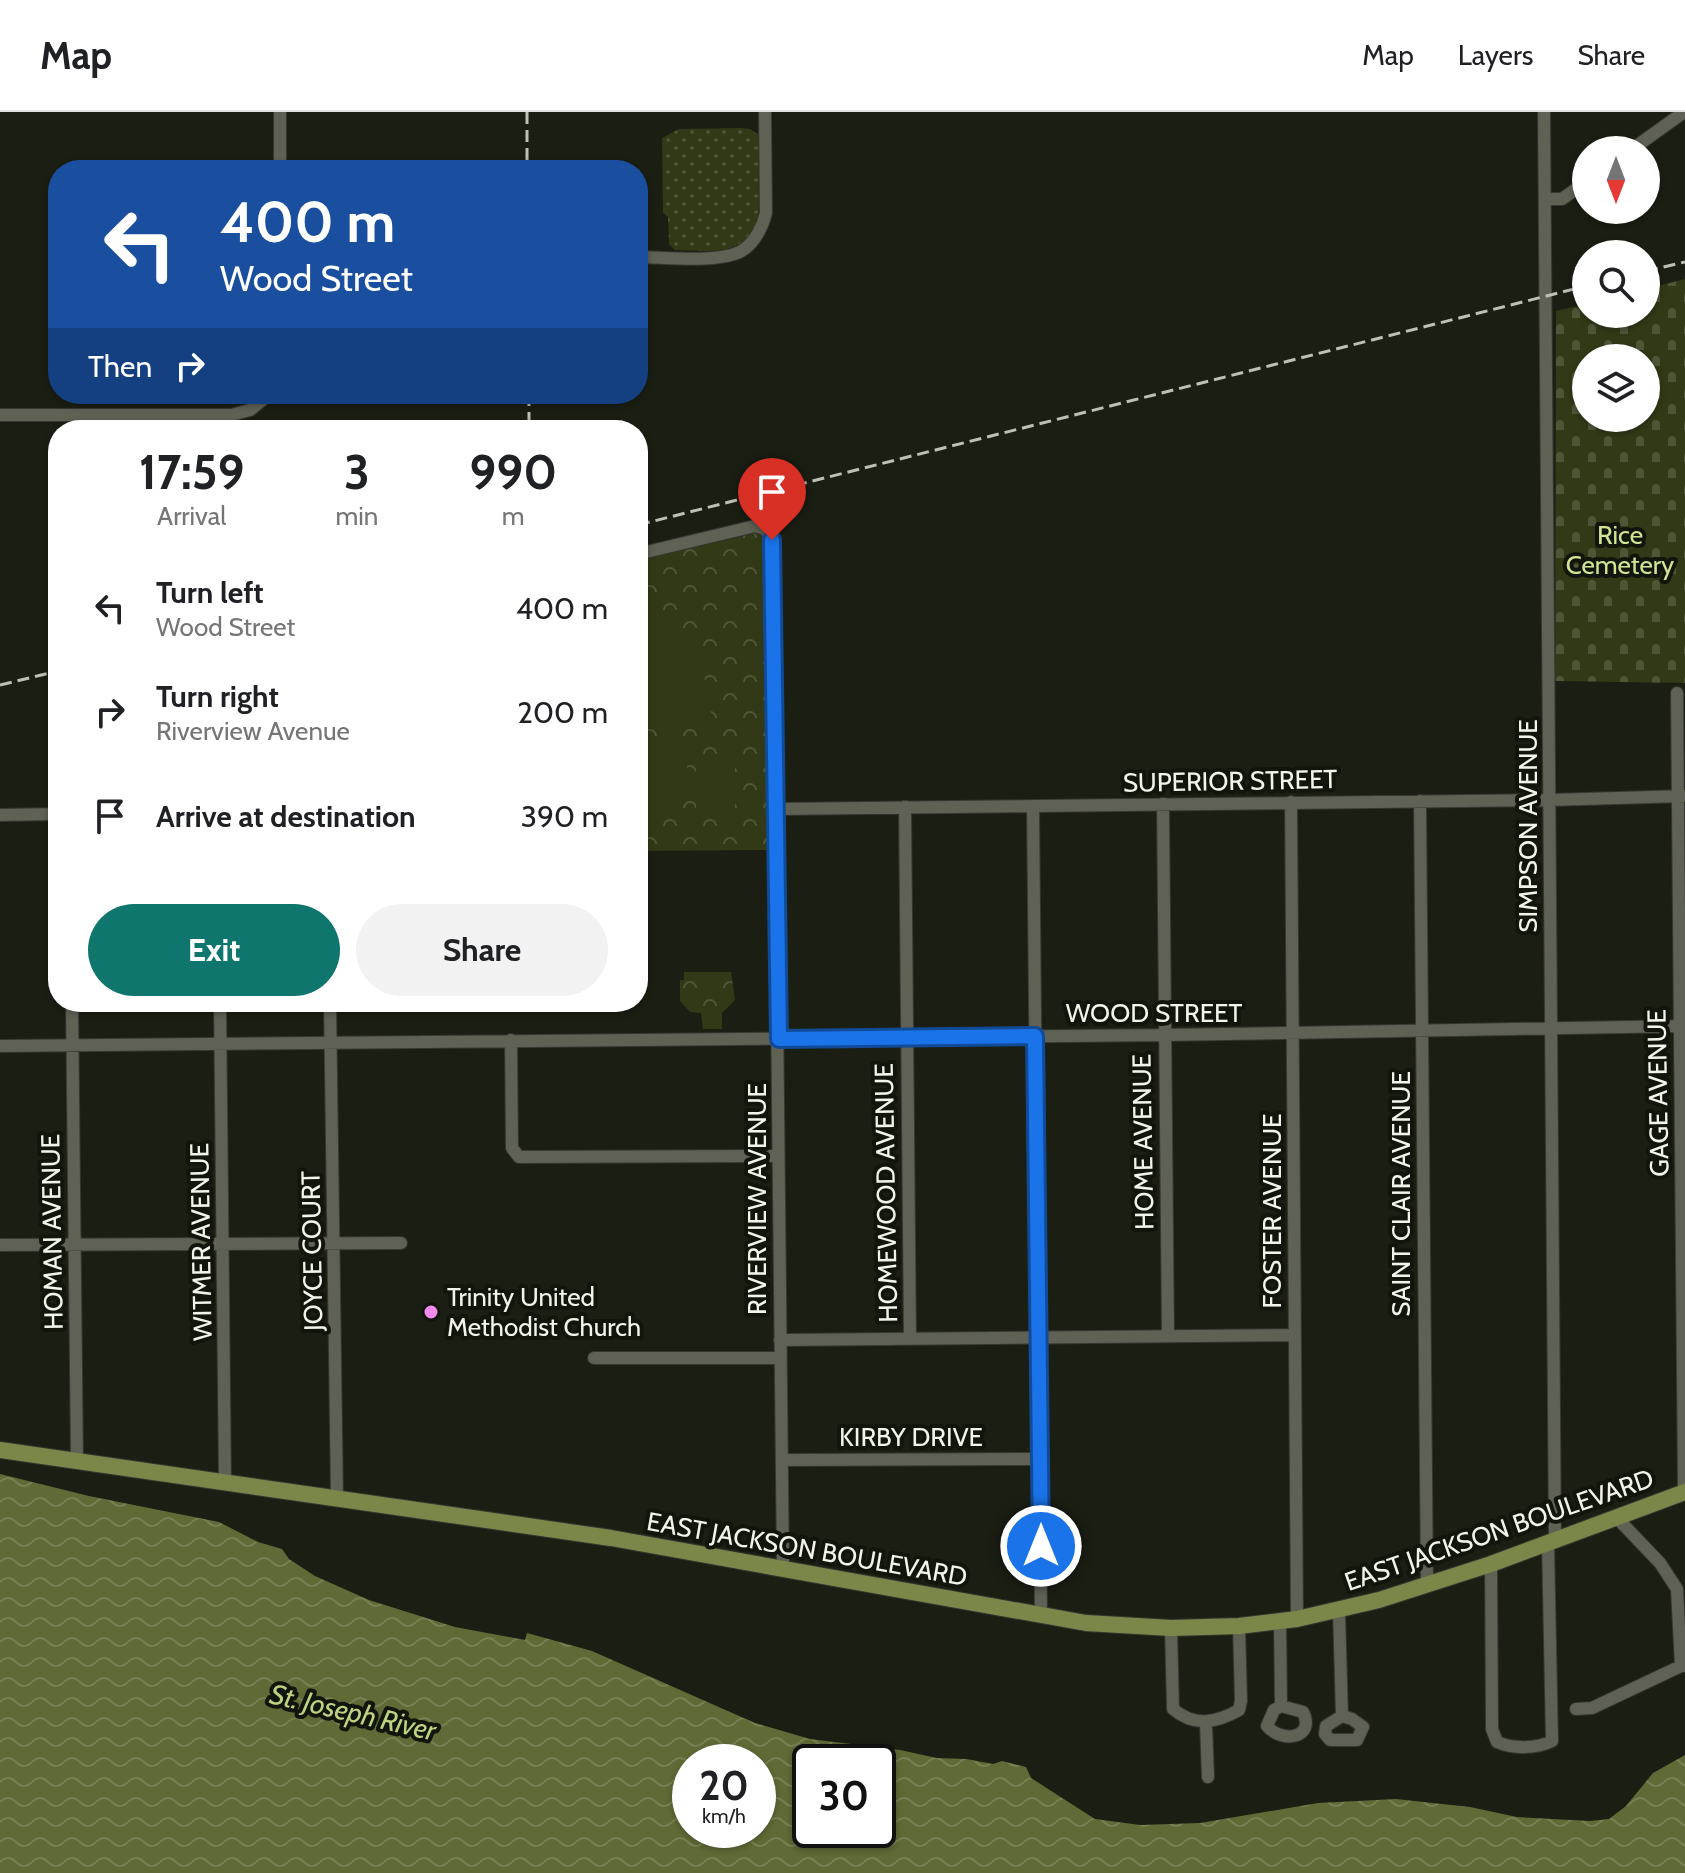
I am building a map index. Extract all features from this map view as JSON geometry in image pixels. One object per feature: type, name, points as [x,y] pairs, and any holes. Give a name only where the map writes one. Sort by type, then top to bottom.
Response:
[{"type":"main road","name":"EAST JACKSON BOULEVARD","points":[[0,1450],[596,1536],[1041,1615],[1125,1627],[1239,1626],[1339,1611],[1491,1564],[1684,1492]]},
{"type":"street","points":[[280,112],[280,160]]},
{"type":"street","points":[[648,257],[731,255],[745,249],[760,229],[766,213],[765,112]]},
{"type":"street","name":"SIMPSON AVENUE","points":[[1491,1564],[1492,1729],[1497,1742],[1507,1746],[1542,1746],[1552,1741],[1550,800],[1544,112]]},
{"type":"street","points":[[1651,136],[1684,112]]},
{"type":"street","points":[[1545,199],[1562,199],[1572,192]]},
{"type":"street","points":[[0,415],[231,415],[250,410],[258,404]]},
{"type":"street","name":"RIVERVIEW AVENUE","points":[[648,552],[755,526],[765,529],[772,540],[783,1570]]},
{"type":"street","name":"GAGE AVENUE","points":[[1677,693],[1682,796],[1684,1492]]},
{"type":"street","name":"SUPERIOR STREET","points":[[776,809],[1682,796]]},
{"type":"street","name":"SAINT CLAIR AVENUE","points":[[1420,801],[1427,1586]]},
{"type":"street","name":"FOSTER AVENUE","points":[[1281,1706],[1288,1620],[1295,1335],[1291,802]]},
{"type":"street","name":"HOME AVENUE","points":[[1163,804],[1168,1336]]},
{"type":"street","points":[[1033,806],[1041,1615]]},
{"type":"street","name":"HOMEWOOD AVENUE","points":[[905,807],[910,1339]]},
{"type":"street","points":[[0,815],[48,814]]},
{"type":"street","name":"HOMAN AVENUE","points":[[72,1012],[77,1461]]},
{"type":"street","name":"WITMER AVENUE","points":[[220,1012],[225,1482]]},
{"type":"street","name":"JOYCE COURT","points":[[330,1012],[337,1498]]},
{"type":"street","name":"WOOD STREET","points":[[0,1046],[1293,1034],[1682,1026]]},
{"type":"street","points":[[511,1040],[512,1148],[519,1157],[778,1156]]},
{"type":"street","points":[[0,1245],[401,1243]]},
{"type":"street","points":[[780,1340],[1295,1335]]},
{"type":"street","points":[[594,1358],[780,1358]]},
{"type":"street","name":"KIRBY DRIVE","points":[[782,1460],[1040,1459]]},
{"type":"street","points":[[1576,1709],[1592,1708],[1683,1666],[1681,1588],[1617,1518]]},
{"type":"street","points":[[1339,1611],[1342,1716]]},
{"type":"street","points":[[1171,1628],[1173,1709],[1182,1717],[1206,1724],[1239,1710],[1239,1626]]},
{"type":"street","points":[[1206,1724],[1208,1777]]},
{"type":"green space","points":[[741,128],[759,135],[761,199],[753,229],[744,241],[724,250],[675,250],[669,244],[668,217],[663,213],[662,138],[679,129]]},
{"type":"green space","name":"Rice Cemetery","points":[[1685,279],[1685,683],[1555,681],[1556,311],[1572,307],[1572,328],[1660,328],[1660,285]]},
{"type":"green space","points":[[760,532],[766,537],[772,850],[648,851],[648,558]]},
{"type":"green space","points":[[648,608],[671,623],[693,649],[705,681],[712,719],[648,722]]},
{"type":"green space","points":[[648,737],[691,737],[687,767],[678,794],[648,829]]},
{"type":"green space","points":[[735,761],[735,808],[696,809],[696,762]]},
{"type":"green space","points":[[684,972],[731,972],[735,1000],[722,1013],[722,1029],[703,1029],[701,1013],[690,1012],[680,1001],[680,980],[684,980]]},
{"type":"water","name":"St. Joseph River","points":[[0,1474],[89,1496],[219,1522],[258,1542],[282,1549],[289,1559],[315,1576],[369,1600],[455,1627],[525,1640],[527,1633],[592,1651],[755,1723],[810,1739],[851,1744],[792,1744],[792,1848],[896,1848],[896,1750],[937,1758],[993,1764],[1002,1761],[1026,1767],[1031,1778],[1095,1819],[1140,1825],[1200,1823],[1318,1803],[1396,1799],[1470,1807],[1517,1817],[1590,1821],[1609,1819],[1626,1806],[1653,1773],[1685,1755],[1685,1873],[0,1873]]},
{"type":"railway","points":[[527,112],[527,160]]},
{"type":"railway","points":[[1660,268],[1685,262]]},
{"type":"railway","points":[[648,522],[1572,290]]},
{"type":"railway","points":[[529,404],[529,420]]},
{"type":"railway","points":[[0,685],[48,673]]},
{"type":"place","name":"Trinity United Methodist Church","points":[[431,1312]]},
{"type":"route","points":[[772,540],[779,1039],[1035,1036],[1041,1546]]}]
